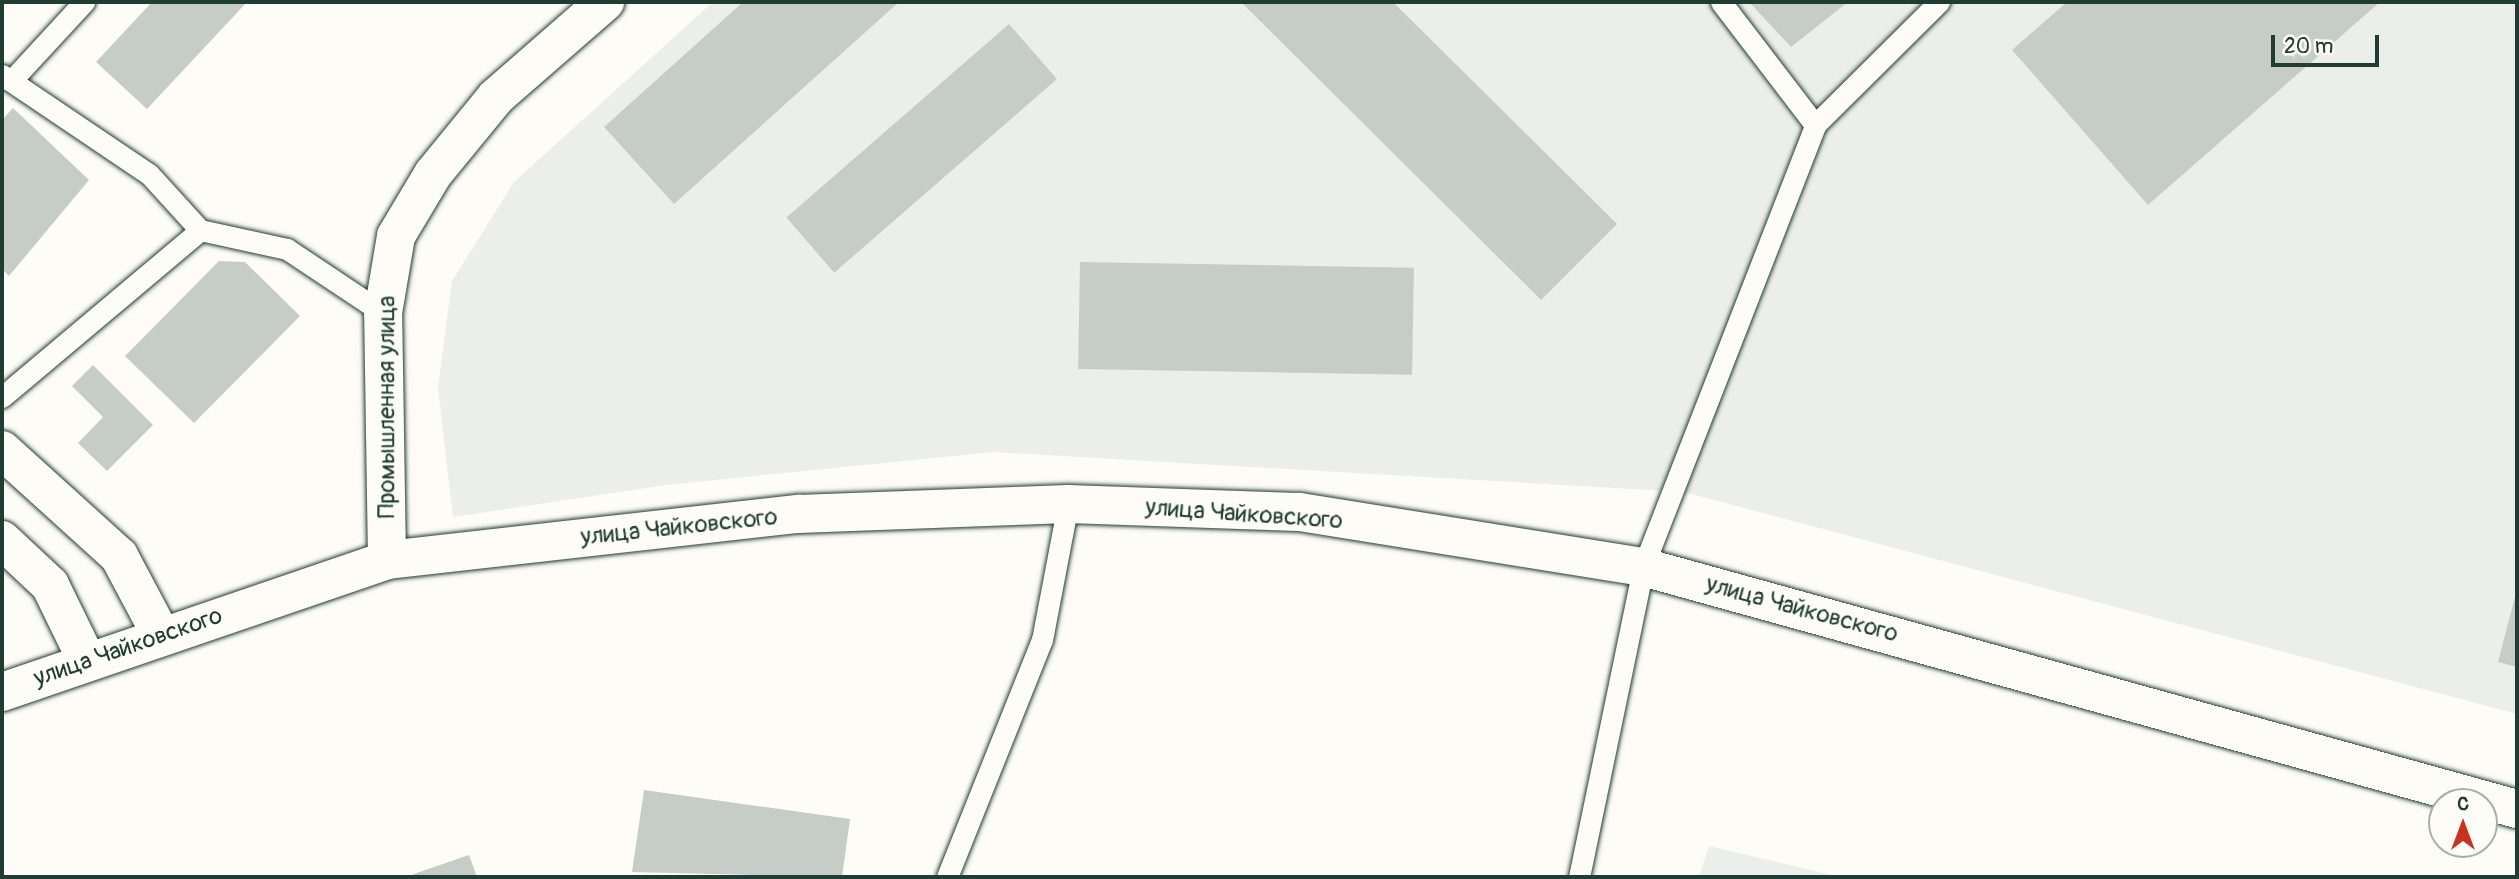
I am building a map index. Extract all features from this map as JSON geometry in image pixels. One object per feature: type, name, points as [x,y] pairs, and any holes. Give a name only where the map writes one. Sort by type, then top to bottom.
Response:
[{"type":"main road","name":"Промышленная улица","points":[[387,560],[383,313],[396,236],[433,174],[495,97],[605,2]]},
{"type":"main road","points":[[2,450],[119,555],[160,633]]},
{"type":"main road","name":"улица Чайковского","points":[[2,691],[160,633],[387,560],[798,514],[1068,504],[1300,512],[1643,567],[2517,809]]},
{"type":"main road","points":[[2,540],[50,585],[87,661]]},
{"type":"lane","points":[[84,2],[6,78],[149,174],[200,230],[287,249],[383,313]]},
{"type":"lane","points":[[1721,2],[1815,125]]},
{"type":"lane","points":[[1579,877],[1643,567],[1815,125],[1939,2]]},
{"type":"lane","points":[[2,397],[200,230]]},
{"type":"lane","points":[[947,877],[1042,640],[1068,504]]},
{"type":"shaded area","points":[[713,2],[2517,2],[2517,714],[1684,492],[993,452],[666,485],[453,517],[438,388],[452,281],[514,182]]},
{"type":"shaded area","points":[[1709,846],[1840,877],[1699,877]]},
{"type":"building","points":[[152,2],[247,2],[147,109],[96,62]]},
{"type":"building","points":[[743,2],[899,2],[674,204],[604,127]]},
{"type":"building","points":[[1241,2],[1393,2],[1617,224],[1541,300]]},
{"type":"building","points":[[1749,2],[1848,2],[1791,47]]},
{"type":"building","points":[[2067,2],[2380,2],[2148,205],[2012,50]]},
{"type":"building","points":[[1009,24],[1057,79],[834,273],[786,218]]},
{"type":"building","points":[[13,108],[89,180],[9,276],[2,269],[2,120]]},
{"type":"building","points":[[219,261],[245,262],[300,316],[194,423],[125,356]]},
{"type":"building","points":[[1080,262],[1414,268],[1412,375],[1078,369]]},
{"type":"building","points":[[93,365],[153,425],[107,471],[78,443],[103,417],[72,386]]},
{"type":"building","points":[[2517,593],[2517,667],[2498,662]]},
{"type":"building","points":[[644,790],[850,819],[842,877],[632,872]]},
{"type":"building","points":[[469,855],[477,877],[405,877]]}]
